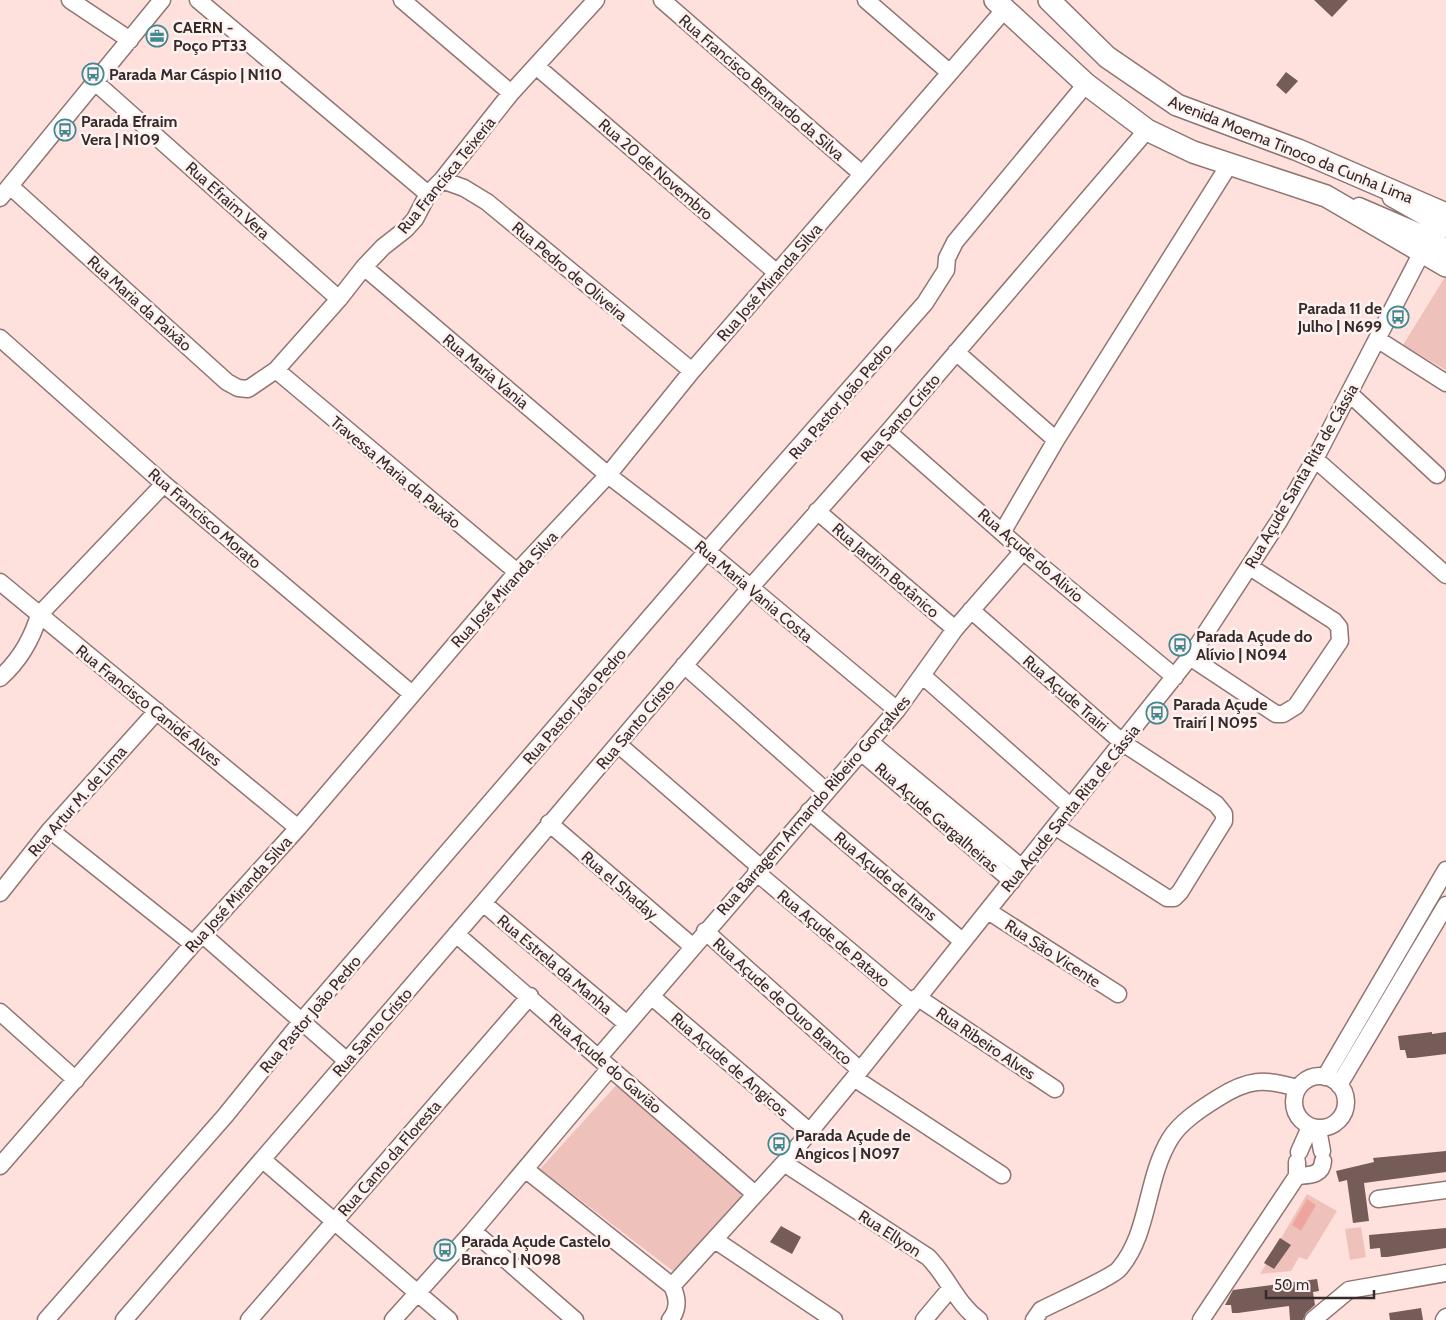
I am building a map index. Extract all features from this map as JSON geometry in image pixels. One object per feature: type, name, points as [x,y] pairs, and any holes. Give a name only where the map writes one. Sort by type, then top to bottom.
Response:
[{"type":"main road","name":"Avenida Moema Tinoco da Cunha Lima","points":[[1049,0],[1107,57],[1177,105],[1298,150],[1446,214]]},
{"type":"main road","name":"Avenida Moema Tinoco da Cunha Lima","points":[[1000,4],[1086,84],[1147,130],[1193,152],[1326,196],[1446,266]]},
{"type":"street","points":[[70,0],[130,40]]},
{"type":"street","points":[[5,192],[162,0]]},
{"type":"street","points":[[198,0],[428,194]]},
{"type":"street","points":[[402,0],[511,93]]},
{"type":"street","name":"Rua Francisca Teixeria","points":[[276,370],[339,299],[364,267],[383,247],[415,220],[428,194],[442,180],[511,93],[596,0]]},
{"type":"street","name":"Rua Francisco Bernardo da Silva","points":[[662,0],[862,174]]},
{"type":"street","points":[[866,0],[949,72]]},
{"type":"street","name":"Rua José Miranda Silva","points":[[0,1166],[197,939],[298,828],[516,572],[608,474],[692,372],[949,72],[1000,4]]},
{"type":"street","name":"Rua 20 de Novembro","points":[[536,66],[777,273]]},
{"type":"street","name":"Rua Efraim Vera","points":[[96,82],[339,299]]},
{"type":"street","name":"Rua Pastor João Pedro","points":[[46,1320],[225,1116],[301,1022],[707,552],[925,303],[946,270],[947,258],[955,242],[1086,84]]},
{"type":"street","name":"Rua Santo Cristo","points":[[124,1320],[483,903],[548,823],[618,744],[750,588],[888,432],[1147,130]]},
{"type":"street","points":[[1003,531],[1056,440],[1229,165]]},
{"type":"street","name":"Rua Pedro de Oliveira","points":[[442,180],[464,188],[487,202],[692,372]]},
{"type":"street","points":[[1377,183],[1392,200],[1446,229]]},
{"type":"street","name":"Rua Maria da Paixão","points":[[5,192],[227,382],[238,388],[248,389],[276,370]]},
{"type":"street","points":[[1326,196],[1385,217],[1446,247]]},
{"type":"street","name":"Rua Açude Santa Rita de Cássia","points":[[672,1286],[784,1163],[1056,827],[1190,657],[1250,567],[1315,459],[1422,252]]},
{"type":"street","name":"Rua Maria Vania","points":[[364,267],[608,474]]},
{"type":"street","name":"Rua Francisco Morato","points":[[0,338],[164,484],[412,694]]},
{"type":"street","points":[[1377,339],[1446,383]]},
{"type":"street","points":[[956,352],[1056,440]]},
{"type":"street","name":"Travessa Maria da Paixão","points":[[276,370],[516,572]]},
{"type":"street","points":[[1349,393],[1437,475]]},
{"type":"street","name":"Rua Açude do Alivio","points":[[888,432],[1024,551],[1175,677]]},
{"type":"street","points":[[1315,459],[1445,571]]},
{"type":"street","name":"Rua Maria Vania Costa","points":[[608,474],[707,552],[897,710]]},
{"type":"street","points":[[0,678],[26,646],[34,632],[40,615],[164,484]]},
{"type":"street","name":"Rua Jardim Botânico","points":[[817,512],[955,629]]},
{"type":"street","name":"Rua Barragem Armando Ribeiro Gonçalves","points":[[393,1320],[473,1231],[525,1169],[605,1062],[627,1024],[692,946],[866,747],[923,676],[955,629],[1024,551]]},
{"type":"street","points":[[1190,657],[1276,714],[1284,714],[1296,706],[1340,641],[1339,627],[1334,621],[1250,567]]},
{"type":"street","name":"Rua Francisco Canidé Alves","points":[[0,582],[298,828]]},
{"type":"street","name":"Rua Açude Trairi","points":[[971,610],[1123,743],[1216,804],[1224,814],[1224,821],[1180,892],[1174,898],[1161,896],[1056,827]]},
{"type":"street","points":[[684,665],[826,791]]},
{"type":"street","points":[[923,676],[1071,806]]},
{"type":"street","name":"Rua Artur M. de Lima","points":[[0,893],[50,830],[157,711]]},
{"type":"street","name":"Rua Açude de Pataxo","points":[[618,744],[758,870],[915,1000]]},
{"type":"street","name":"Rua Açude Gargalheiras","points":[[866,747],[1017,875]]},
{"type":"street","name":"Rua Açude de Itans","points":[[809,811],[962,941]]},
{"type":"street","name":"Rua el Shaday","points":[[548,823],[692,946]]},
{"type":"street","points":[[50,830],[197,939],[347,1061]]},
{"type":"street","points":[[1324,1077],[1446,870]]},
{"type":"street","name":"Rua Estrela da Manha","points":[[483,903],[627,1024]]},
{"type":"street","points":[[1339,1085],[1446,905]]},
{"type":"street","name":"Rua São Vicente","points":[[988,911],[1118,994]]},
{"type":"street","name":"Rua Açude de Ouro Branco","points":[[705,931],[857,1074],[1002,1175]]},
{"type":"street","name":"Rua Açude do Gavião","points":[[456,934],[530,996],[755,1194]]},
{"type":"street","name":"Rua Canto da Floresta","points":[[249,1320],[530,996]]},
{"type":"street","name":"Rua Açude de Angicos","points":[[651,996],[809,1132]]},
{"type":"street","name":"Rua Ribeiro Alves","points":[[915,1000],[1055,1089]]},
{"type":"street","points":[[0,1012],[76,1080]]},
{"type":"street","points":[[1324,1077],[1339,1085],[1346,1099],[1343,1114],[1333,1125],[1314,1128],[1303,1123],[1294,1111],[1294,1095],[1297,1088],[1309,1078],[1324,1077]]},
{"type":"street","points":[[1034,1320],[1041,1310],[1117,1271],[1135,1247],[1154,1178],[1170,1139],[1199,1110],[1236,1087],[1261,1080],[1297,1088]]},
{"type":"street","points":[[1298,1163],[1316,1173],[1320,1171],[1322,1156],[1314,1128]]},
{"type":"street","points":[[1201,1320],[1298,1163],[1314,1128]]},
{"type":"street","points":[[263,1160],[449,1320]]},
{"type":"street","name":"Rua Ellyon","points":[[784,1163],[928,1257],[941,1270],[950,1288],[962,1305],[979,1320]]},
{"type":"street","points":[[525,1169],[672,1286],[677,1295],[677,1304],[670,1320]]},
{"type":"street","points":[[1378,1200],[1446,1190]]},
{"type":"street","points":[[473,1231],[575,1320]]},
{"type":"street","points":[[715,1240],[834,1320]]},
{"type":"street","points":[[1313,1320],[1349,1290],[1446,1274]]},
{"type":"street","points":[[924,1320],[950,1288]]},
{"type":"shaded area","points":[[1446,278],[1446,370],[1403,345]]},
{"type":"shaded area","points":[[621,1080],[749,1191],[677,1274],[540,1169]]},
{"type":"shaded area","points":[[1307,1194],[1337,1211],[1307,1260],[1299,1257],[1291,1271],[1260,1274]]},
{"type":"shaded area","points":[[1307,1199],[1316,1205],[1301,1231],[1292,1225]]},
{"type":"shaded area","points":[[1361,1227],[1366,1257],[1350,1260],[1345,1229]]},
{"type":"building","points":[[1314,0],[1348,0],[1332,17]]},
{"type":"building","points":[[1286,72],[1298,81],[1286,94],[1276,85]]},
{"type":"building","points":[[1432,1032],[1432,1034],[1446,1032],[1446,1054],[1407,1058],[1405,1050],[1400,1050],[1398,1036]]},
{"type":"building","points":[[1446,1151],[1446,1172],[1364,1183],[1369,1221],[1353,1223],[1347,1180],[1339,1182],[1336,1171],[1374,1162],[1373,1158]]},
{"type":"building","points":[[781,1226],[801,1237],[792,1254],[770,1242]]},
{"type":"building","points":[[1446,1228],[1446,1248],[1387,1257],[1381,1257],[1380,1248],[1370,1249],[1369,1235]]},
{"type":"building","points":[[1280,1238],[1291,1245],[1274,1269],[1264,1263]]},
{"type":"building","points":[[1317,1279],[1319,1291],[1313,1292],[1315,1305],[1306,1313],[1303,1320],[1290,1320],[1289,1306],[1232,1313],[1231,1305],[1225,1305],[1233,1290]]},
{"type":"building","points":[[1421,1308],[1423,1320],[1390,1320],[1389,1313]]},
{"type":"place","name":"CAERN - Poço PT33","points":[[157,36]]},
{"type":"place","name":"Parada Mar Cáspio | N110","points":[[93,74]]},
{"type":"place","name":"Parada Efraim Vera | N109","points":[[65,130]]},
{"type":"place","name":"Parada 11 de Julho | N699","points":[[1398,317]]},
{"type":"place","name":"Parada Açude do Alívio | N094","points":[[1180,645]]},
{"type":"place","name":"Parada Açude Trairí | N095","points":[[1157,713]]},
{"type":"place","name":"Parada Açude de Angicos | N097","points":[[779,1144]]},
{"type":"place","name":"Parada Açude Castelo Branco | N098","points":[[445,1250]]}]
